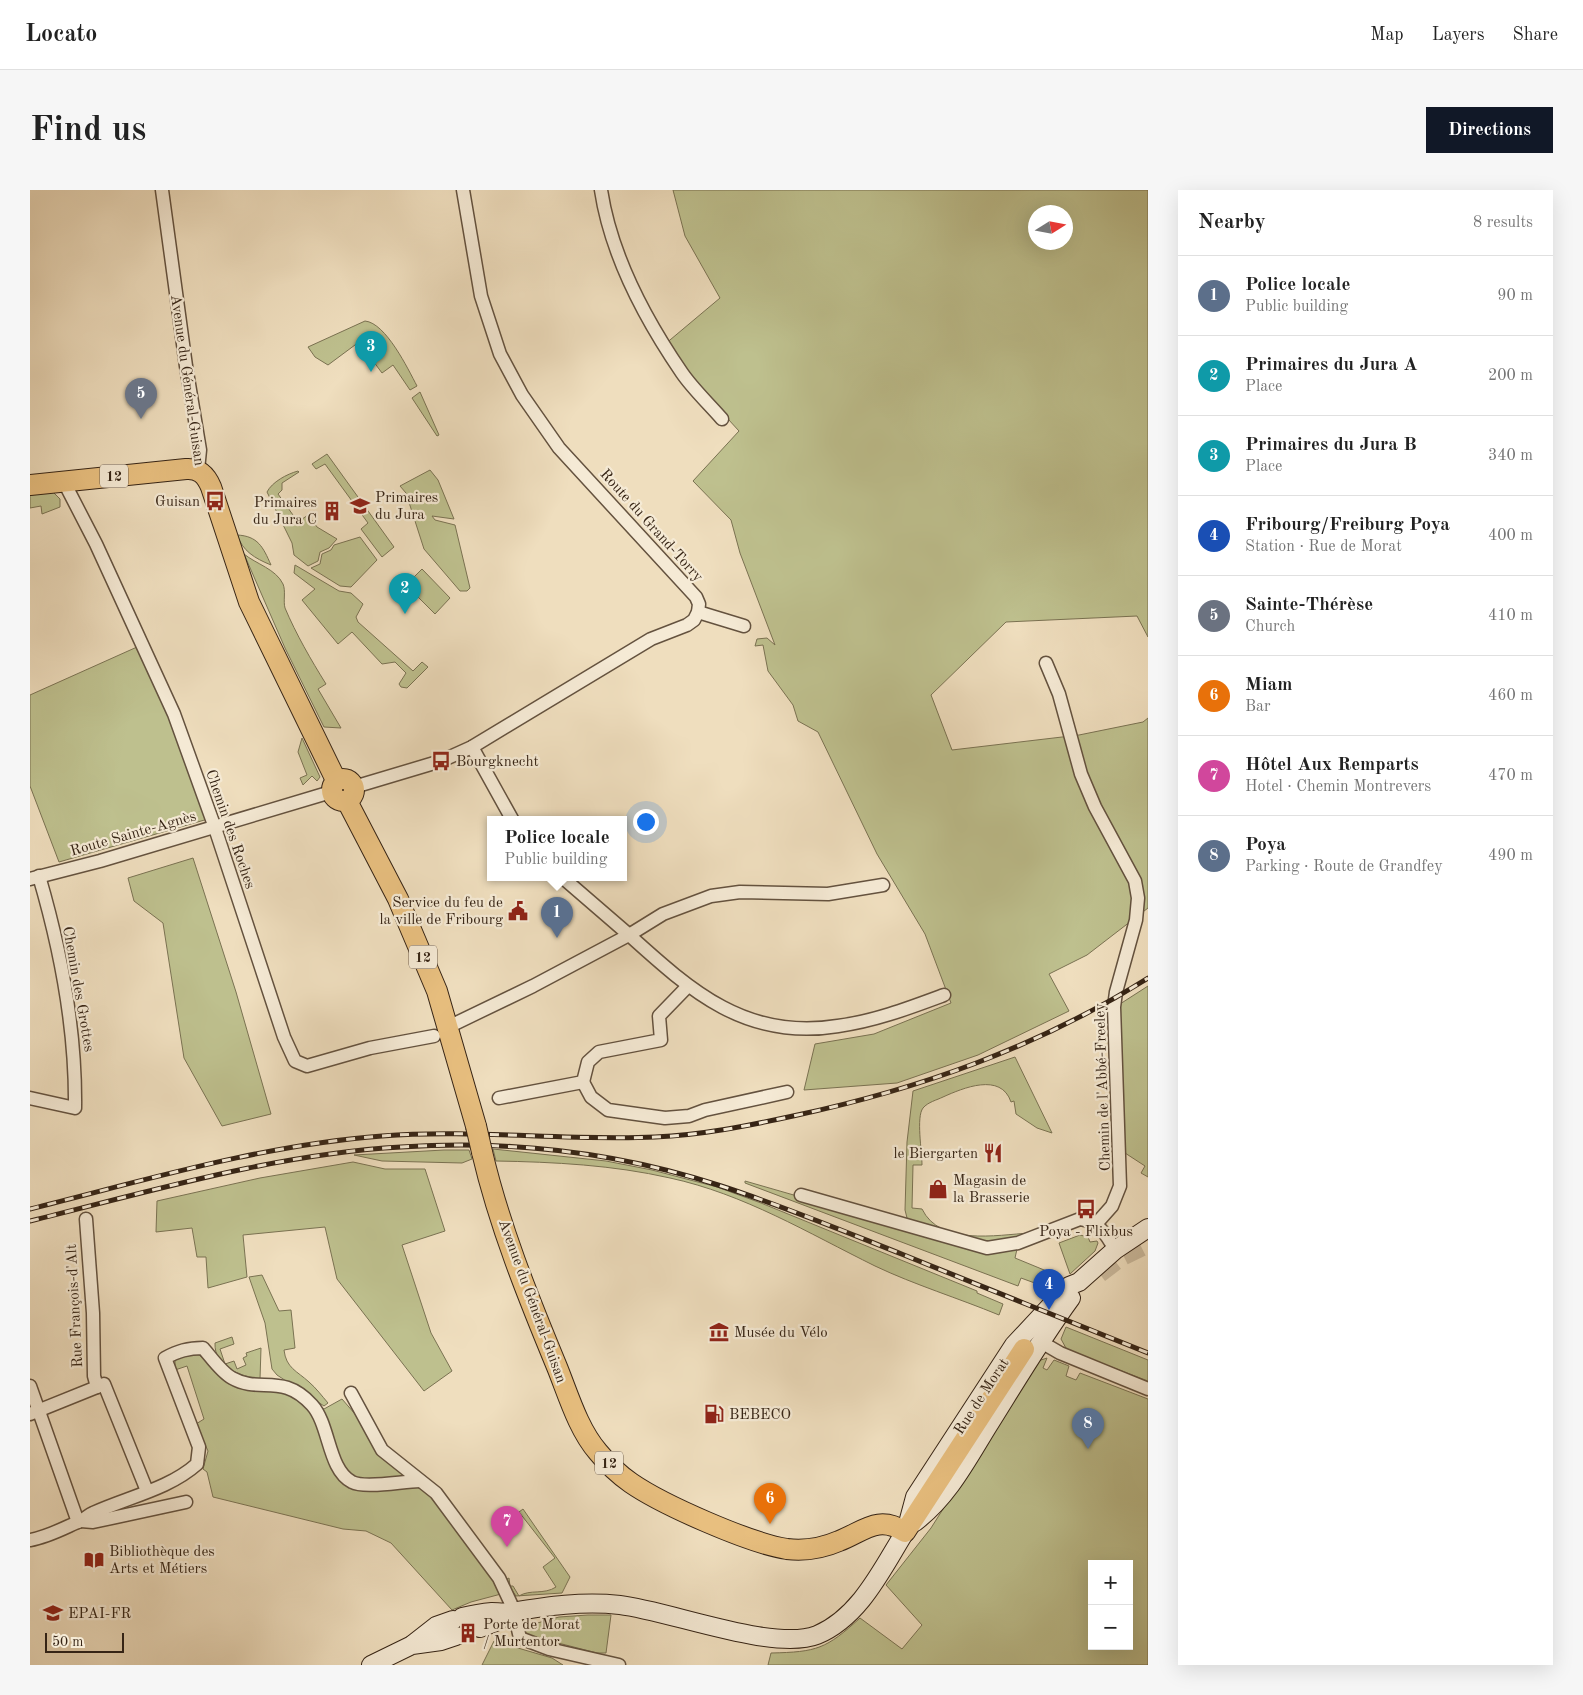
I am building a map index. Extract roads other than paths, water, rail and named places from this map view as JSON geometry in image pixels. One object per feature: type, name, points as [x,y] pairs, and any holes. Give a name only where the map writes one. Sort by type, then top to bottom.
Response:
[{"type":"main road","name":"12","points":[[30,485],[186,469],[198,470]]},
{"type":"main road","name":"Avenue du Général-Guisan","points":[[198,470],[211,487],[249,602],[398,899],[437,991],[441,1031],[476,1126],[482,1152],[526,1290],[565,1387],[583,1428],[596,1450],[616,1471],[654,1496],[760,1542],[788,1549],[821,1547],[841,1540],[860,1530],[881,1524],[895,1525],[906,1530]]},
{"type":"main road","name":"Rue de Morat","points":[[511,1612],[560,1603],[618,1605],[643,1608],[761,1637],[790,1640],[818,1634],[855,1606],[878,1577],[906,1530],[915,1497],[1014,1345],[1068,1287],[1079,1282],[1115,1250],[1148,1228]]},
{"type":"main road","name":"Rue de Morat","points":[[1033,1345],[1075,1293],[1079,1282]]},
{"type":"main road","points":[[906,1530],[1033,1345]]},
{"type":"main road","points":[[370,1665],[412,1644],[441,1641],[457,1624],[492,1612],[511,1612]]},
{"type":"main road","points":[[480,1628],[498,1621],[511,1612]]},
{"type":"street","name":"Avenue du Général-Guisan","points":[[162,190],[186,366],[200,450],[198,470]]},
{"type":"street","name":"Route du Grand-Torry","points":[[463,190],[481,296],[491,330],[518,388],[559,448],[696,597],[699,604],[698,612]]},
{"type":"street","points":[[601,190],[612,237],[634,292],[683,374],[722,419]]},
{"type":"street","name":"Chemin des Roches","points":[[64,482],[96,544],[174,714],[214,826],[284,1037],[295,1061],[307,1066],[441,1031],[533,986],[629,935],[663,914],[711,896],[740,892],[828,894],[883,885]]},
{"type":"street","points":[[342,790],[441,761],[472,747],[651,639],[687,625],[694,620],[698,612],[744,626]]},
{"type":"street","name":"Chemin de l'Abbé-Freeley","points":[[1046,662],[1059,694],[1081,774],[1095,807],[1128,865],[1135,881],[1138,898],[1136,920],[1116,992],[1114,1008],[1120,1186],[1112,1206],[1096,1224]]},
{"type":"street","points":[[472,747],[510,816]]},
{"type":"street","name":"Route Sainte-Agnès","points":[[34,877],[100,861],[342,790]]},
{"type":"street","name":"Chemin des Grottes","points":[[30,1098],[75,1108],[76,1067],[63,974],[34,877]]},
{"type":"street","points":[[567,881],[666,970],[734,1014],[780,1027],[811,1028],[838,1026],[880,1017],[944,995]]},
{"type":"street","points":[[688,986],[660,1016],[661,1040],[599,1052],[588,1062],[583,1082],[591,1097],[608,1110],[665,1118],[689,1116],[705,1110],[786,1092]]},
{"type":"street","points":[[499,1098],[583,1082]]},
{"type":"street","points":[[801,1195],[987,1248],[1018,1243],[1080,1219],[1096,1224],[1115,1250]]},
{"type":"street","name":"Rue François-d'Alt","points":[[86,1219],[94,1376],[97,1387],[104,1384],[148,1492]]},
{"type":"street","points":[[1033,1345],[1148,1389]]},
{"type":"street","points":[[30,1540],[54,1533],[91,1514],[148,1492],[189,1471],[197,1464],[199,1447],[165,1358],[179,1351],[192,1348],[203,1348],[231,1378],[255,1384],[282,1385],[300,1395],[321,1417],[334,1458],[342,1473],[352,1482],[366,1484],[420,1481]]},
{"type":"street","points":[[30,1386],[34,1412],[65,1480],[80,1521]]},
{"type":"street","points":[[34,1412],[97,1387]]},
{"type":"street","points":[[351,1392],[382,1450],[436,1493],[499,1578],[507,1592],[511,1612],[520,1638],[549,1649],[619,1665]]},
{"type":"street","points":[[80,1521],[93,1522],[186,1502]]},
{"type":"tunnel","points":[[1099,1273],[1120,1257],[1148,1243]]},
{"type":"tunnel","points":[[456,1636],[480,1628]]},
{"type":"railway","points":[[30,1209],[248,1155],[337,1141],[416,1134],[484,1134],[587,1138],[655,1137],[707,1132],[776,1120],[887,1093],[977,1063],[1064,1025],[1148,978]]},
{"type":"railway","points":[[30,1221],[214,1175],[307,1157],[354,1151],[441,1145],[481,1145],[561,1151],[640,1164],[742,1193],[835,1228],[1148,1353]]},
{"type":"place","name":"Primaires du Jura B","points":[[371,372]]},
{"type":"place","name":"Sainte-Thérèse","points":[[141,419]]},
{"type":"place","name":"Guisan","points":[[215,501]]},
{"type":"place","name":"Primaires du Jura","points":[[360,506]]},
{"type":"place","name":"Primaires du Jura C","points":[[332,511]]},
{"type":"place","name":"Primaires du Jura A","points":[[405,614]]},
{"type":"place","name":"Bourgknecht","points":[[441,761]]},
{"type":"place","name":"Service du feu de la ville de Fribourg","points":[[518,911]]},
{"type":"place","name":"Police locale","points":[[557,938]]},
{"type":"place","name":"le Biergarten","points":[[993,1153]]},
{"type":"place","name":"Magasin de la Brasserie","points":[[938,1189]]},
{"type":"place","name":"Poya - Flixbus","points":[[1086,1209]]},
{"type":"place","name":"Fribourg/Freiburg Poya","points":[[1049,1310]]},
{"type":"place","name":"Musée du Vélo","points":[[719,1332]]},
{"type":"place","name":"BEBECO","points":[[714,1414]]},
{"type":"place","name":"Poya","points":[[1088,1449]]},
{"type":"place","name":"Miam","points":[[770,1524]]},
{"type":"place","name":"Hôtel Aux Remparts","points":[[507,1547]]},
{"type":"place","name":"Bibliothèque des Arts et Métiers","points":[[94,1560]]},
{"type":"place","name":"EPAI-FR","points":[[53,1613]]},
{"type":"place","name":"Porte de Morat / Murtentor","points":[[468,1633]]}]
